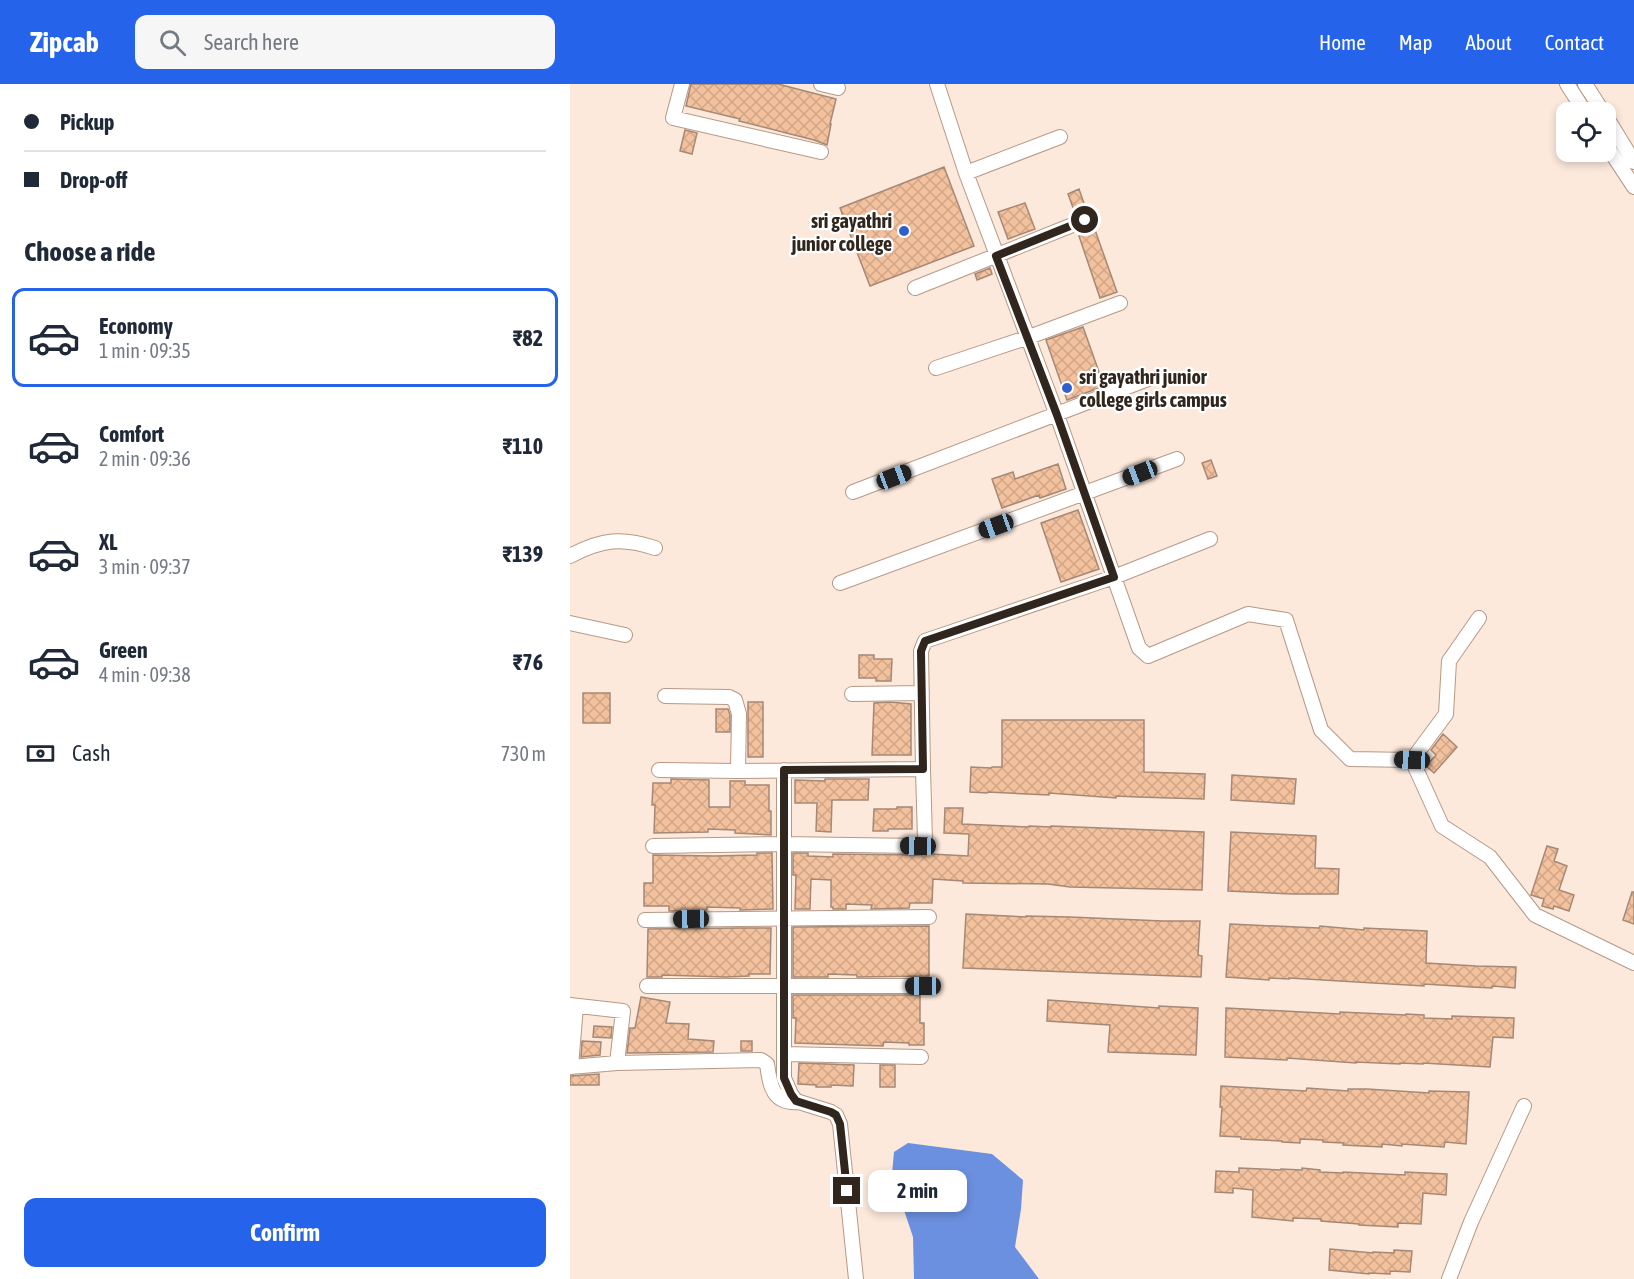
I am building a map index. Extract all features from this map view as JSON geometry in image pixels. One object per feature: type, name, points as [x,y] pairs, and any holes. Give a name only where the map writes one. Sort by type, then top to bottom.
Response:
[{"type":"street","points":[[682,84],[673,118],[821,152]]},
{"type":"street","points":[[821,84],[838,88]]},
{"type":"street","points":[[937,84],[966,173],[1029,337],[1139,648],[1148,656],[1248,614],[1286,620],[1321,730],[1350,759],[1412,760]]},
{"type":"street","points":[[1567,84],[1579,102]]},
{"type":"street","points":[[1585,84],[1596,102]]},
{"type":"street","points":[[1616,133],[1634,162]]},
{"type":"street","points":[[966,173],[1060,137]]},
{"type":"street","points":[[1616,160],[1634,187]]},
{"type":"street","points":[[915,288],[1085,220]]},
{"type":"street","points":[[936,368],[1120,303]]},
{"type":"street","points":[[853,492],[1148,379]]},
{"type":"street","points":[[840,583],[1177,459]]},
{"type":"street","points":[[653,846],[783,844],[918,846],[924,844],[921,651],[925,641],[1114,577],[1210,539]]},
{"type":"street","points":[[570,556],[615,540],[637,542],[655,548]]},
{"type":"street","points":[[1412,760],[1446,714],[1449,662],[1479,618]]},
{"type":"street","points":[[570,623],[625,635]]},
{"type":"street","points":[[852,694],[922,693]]},
{"type":"street","points":[[665,696],[729,697],[735,700],[739,714],[738,771]]},
{"type":"street","points":[[1412,760],[1442,826],[1490,857],[1535,915],[1634,963]]},
{"type":"street","points":[[659,770],[923,769]]},
{"type":"street","points":[[784,770],[784,1078],[791,1094],[799,1102]]},
{"type":"street","points":[[645,920],[930,917]]},
{"type":"street","points":[[647,986],[923,986]]},
{"type":"street","points":[[617,1062],[622,1011],[573,1006],[571,1067],[617,1062],[761,1060],[767,1064],[771,1087],[778,1097],[789,1103],[799,1102],[836,1115],[840,1124],[856,1279]]},
{"type":"street","points":[[784,1054],[921,1057]]},
{"type":"street","points":[[1449,1279],[1471,1222],[1524,1106]]},
{"type":"water","points":[[908,1143],[992,1154],[1023,1180],[1015,1247],[1039,1279],[914,1279],[913,1237],[892,1174],[894,1152]]},
{"type":"building","points":[[691,84],[778,84],[836,99],[827,145],[739,121],[740,119],[686,106]]},
{"type":"building","points":[[685,130],[697,133],[692,154],[680,151]]},
{"type":"building","points":[[944,167],[974,246],[870,286],[840,208]]},
{"type":"building","points":[[1079,189],[1086,209],[1075,213],[1068,194]]},
{"type":"building","points":[[1025,203],[1035,229],[1008,239],[998,212]]},
{"type":"building","points":[[1095,230],[1117,292],[1100,298],[1079,236]]},
{"type":"building","points":[[990,268],[992,274],[977,280],[975,274]]},
{"type":"building","points":[[1083,327],[1104,386],[1067,400],[1046,340]]},
{"type":"building","points":[[1211,460],[1217,476],[1208,479],[1202,463]]},
{"type":"building","points":[[1058,464],[1066,489],[1040,498],[1039,495],[1002,508],[992,479],[1013,472],[1015,479]]},
{"type":"building","points":[[1078,510],[1099,569],[1061,582],[1041,523]]},
{"type":"building","points":[[859,655],[874,655],[874,659],[892,659],[891,681],[859,678]]},
{"type":"building","points":[[583,693],[610,693],[610,723],[583,723]]},
{"type":"building","points":[[748,702],[763,702],[763,757],[748,757]]},
{"type":"building","points":[[874,703],[911,704],[911,755],[872,755]]},
{"type":"building","points":[[716,709],[728,709],[730,732],[716,732]]},
{"type":"building","points":[[1002,720],[1144,720],[1144,772],[1205,774],[1204,799],[970,792],[971,767],[1002,767]]},
{"type":"building","points":[[1443,734],[1457,747],[1434,773],[1426,766],[1436,755],[1431,750]]},
{"type":"building","points":[[1232,775],[1296,779],[1294,804],[1231,800]]},
{"type":"building","points":[[671,779],[709,780],[709,807],[730,807],[730,781],[745,781],[745,785],[769,785],[771,835],[708,829],[708,832],[654,833],[653,783],[671,783]]},
{"type":"building","points":[[825,779],[869,779],[868,800],[832,800],[831,832],[816,831],[817,803],[795,803],[795,780],[825,781]]},
{"type":"building","points":[[897,807],[912,807],[912,829],[873,831],[874,809],[897,809]]},
{"type":"building","points":[[945,808],[963,808],[962,824],[1204,832],[1202,890],[963,883],[963,881],[933,879],[932,903],[910,903],[909,908],[871,909],[872,905],[846,904],[846,909],[833,909],[831,907],[831,880],[811,879],[810,909],[795,909],[796,875],[793,875],[793,853],[833,857],[833,854],[918,855],[931,852],[931,854],[968,856],[969,834],[944,833]]},
{"type":"building","points":[[1231,832],[1316,836],[1315,868],[1339,869],[1338,894],[1228,891]]},
{"type":"building","points":[[1547,846],[1558,849],[1554,861],[1567,866],[1559,890],[1574,895],[1569,911],[1554,906],[1553,909],[1542,906],[1544,899],[1531,895]]},
{"type":"building","points":[[757,853],[772,853],[773,909],[740,910],[740,908],[707,907],[707,910],[669,911],[669,906],[644,906],[644,883],[653,883],[653,855],[714,856],[757,855]]},
{"type":"building","points":[[1632,892],[1634,892],[1634,924],[1623,920]]},
{"type":"building","points":[[966,914],[1200,921],[1198,955],[1202,956],[1201,977],[963,968]]},
{"type":"building","points":[[1230,924],[1427,931],[1426,963],[1516,967],[1515,988],[1226,977]]},
{"type":"building","points":[[929,926],[929,976],[857,977],[857,975],[828,974],[828,977],[793,977],[793,927]]},
{"type":"building","points":[[771,928],[770,974],[726,977],[662,975],[662,977],[647,977],[648,929]]},
{"type":"building","points":[[793,995],[920,995],[920,1023],[924,1023],[924,1045],[884,1042],[883,1046],[795,1043],[796,1018],[793,1018]]},
{"type":"building","points":[[641,997],[670,1002],[666,1023],[689,1024],[688,1039],[714,1041],[713,1052],[627,1053],[630,1028],[635,1028]]},
{"type":"building","points":[[1048,1000],[1159,1008],[1159,1006],[1198,1008],[1196,1055],[1108,1052],[1110,1025],[1047,1021]]},
{"type":"building","points":[[1226,1008],[1340,1014],[1340,1012],[1406,1014],[1424,1015],[1424,1018],[1452,1019],[1452,1016],[1514,1018],[1513,1038],[1493,1037],[1490,1067],[1225,1057]]},
{"type":"building","points":[[594,1026],[612,1027],[611,1038],[593,1037]]},
{"type":"building","points":[[582,1041],[601,1042],[600,1055],[581,1057]]},
{"type":"building","points":[[741,1041],[752,1041],[752,1051],[741,1051]]},
{"type":"building","points":[[799,1063],[854,1065],[853,1086],[816,1087],[816,1085],[798,1084]]},
{"type":"building","points":[[880,1065],[895,1065],[895,1087],[880,1087]]},
{"type":"building","points":[[599,1074],[599,1085],[570,1085],[570,1076]]},
{"type":"building","points":[[1221,1086],[1306,1091],[1307,1088],[1429,1093],[1429,1091],[1469,1092],[1466,1144],[1445,1142],[1444,1147],[1382,1144],[1382,1147],[1343,1145],[1344,1143],[1323,1142],[1323,1140],[1300,1139],[1300,1143],[1220,1136]]},
{"type":"building","points":[[1239,1168],[1302,1170],[1302,1168],[1320,1170],[1320,1172],[1405,1175],[1405,1172],[1447,1174],[1446,1195],[1423,1193],[1421,1224],[1398,1223],[1398,1227],[1359,1225],[1321,1221],[1321,1219],[1293,1218],[1293,1221],[1252,1217],[1253,1190],[1233,1188],[1233,1193],[1215,1192],[1216,1171],[1239,1172]]},
{"type":"building","points":[[1330,1249],[1373,1253],[1394,1253],[1394,1250],[1412,1251],[1410,1272],[1390,1271],[1390,1274],[1369,1274],[1329,1270]]},
{"type":"place","name":"sri gayathri junior college","points":[[904,231]]},
{"type":"place","name":"sri gayathri junior college girls campus","points":[[1067,388]]},
{"type":"route","points":[[847,1191],[840,1124],[836,1115],[796,1101],[784,1078],[784,770],[923,769],[921,651],[925,641],[1114,577],[1029,337],[996,256],[1085,220]]}]
